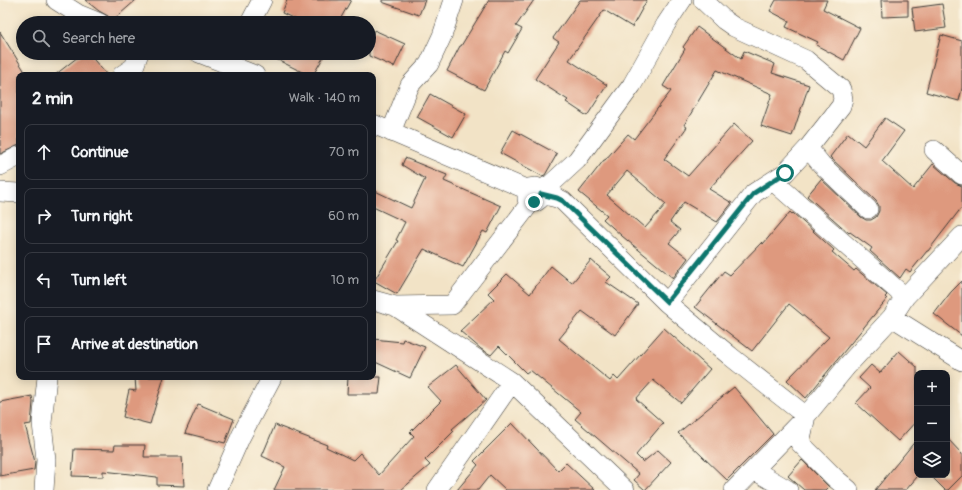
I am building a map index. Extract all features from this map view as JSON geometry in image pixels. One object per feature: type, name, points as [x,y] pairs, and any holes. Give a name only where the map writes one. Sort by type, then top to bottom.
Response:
[{"type":"street","points":[[56,0],[83,16]]},
{"type":"street","points":[[254,16],[262,0]]},
{"type":"street","points":[[391,132],[410,85],[429,64],[442,36],[454,0]]},
{"type":"street","points":[[376,301],[395,306],[452,305],[535,194],[551,184],[577,160],[632,85],[666,24],[682,0]]},
{"type":"street","points":[[667,302],[754,193],[785,173],[808,148],[841,106],[843,99],[841,89],[806,60],[734,27],[724,20],[703,0]]},
{"type":"street","points":[[126,72],[134,67],[136,60]]},
{"type":"street","points":[[234,60],[251,72]]},
{"type":"street","points":[[376,125],[535,194],[557,198],[563,201],[667,302],[730,356],[806,416]]},
{"type":"street","points":[[808,148],[821,164],[868,209]]},
{"type":"street","points":[[934,150],[962,175]]},
{"type":"street","points":[[0,166],[16,158]]},
{"type":"street","points":[[773,182],[905,296]]},
{"type":"street","points":[[0,192],[16,193]]},
{"type":"street","points":[[734,490],[806,416],[847,366],[892,317],[905,296],[962,236]]},
{"type":"street","points":[[395,306],[512,382],[624,490]]},
{"type":"street","points":[[892,317],[962,361]]},
{"type":"street","points":[[44,490],[46,460],[42,423],[47,380]]},
{"type":"street","points":[[217,490],[241,436],[270,380]]},
{"type":"street","points":[[437,490],[512,382]]},
{"type":"street","points":[[806,416],[800,443],[849,490]]},
{"type":"street","points":[[754,470],[788,490]]},
{"type":"building","points":[[85,0],[136,0],[118,16],[108,16]]},
{"type":"building","points":[[287,0],[351,0],[342,16],[288,16],[282,13]]},
{"type":"building","points":[[382,0],[425,0],[419,15],[382,2]]},
{"type":"building","points":[[489,0],[534,0],[516,26],[522,29],[508,53],[505,51],[484,90],[447,71],[460,46]]},
{"type":"building","points":[[580,0],[647,0],[632,27],[604,10],[569,60],[607,85],[587,116],[566,102],[568,100],[535,79],[559,42],[553,38]]},
{"type":"building","points":[[776,0],[827,0],[823,9],[860,28],[844,60],[816,45],[818,42],[786,27],[789,21],[770,11]]},
{"type":"building","points":[[881,0],[908,0],[908,16],[882,17]]},
{"type":"building","points":[[942,4],[946,28],[915,32],[912,8]]},
{"type":"building","points":[[697,27],[741,59],[744,51],[775,64],[772,73],[809,85],[792,136],[761,126],[772,94],[717,70],[684,125],[687,127],[664,159],[688,176],[734,124],[752,141],[709,189],[732,203],[717,222],[684,202],[670,222],[680,230],[669,243],[688,258],[673,278],[603,219],[607,215],[579,192],[604,160],[628,134],[634,139],[671,91],[663,86],[685,49],[683,47]],"holes":[[[627,171],[666,204],[645,228],[607,195]]]},
{"type":"building","points":[[376,31],[405,44],[394,67],[376,59]]},
{"type":"building","points":[[0,32],[16,57],[16,60],[18,60],[25,72],[16,72],[16,146],[0,154]]},
{"type":"building","points":[[941,35],[962,41],[962,88],[959,101],[926,92]]},
{"type":"building","points":[[74,60],[94,60],[104,72],[59,72]]},
{"type":"building","points":[[278,60],[322,60],[315,72],[302,72]]},
{"type":"building","points":[[430,94],[466,114],[453,137],[417,117]]},
{"type":"building","points":[[885,118],[904,131],[882,161],[913,189],[933,164],[955,183],[962,186],[962,207],[910,272],[906,269],[900,278],[870,251],[872,248],[850,232],[849,233],[807,196],[821,179],[861,217],[866,220],[871,220],[876,217],[879,211],[879,206],[876,201],[830,157],[848,133],[864,146]]},
{"type":"building","points":[[513,130],[557,154],[545,175],[542,176],[500,153]]},
{"type":"building","points":[[405,158],[447,175],[444,181],[501,206],[487,233],[483,231],[463,267],[424,249],[397,294],[376,282],[376,278],[398,241],[396,240],[405,222],[376,208],[376,191],[411,208],[425,179],[402,165]]},
{"type":"building","points":[[790,212],[792,214],[793,213],[834,250],[832,252],[854,271],[856,269],[887,295],[885,297],[887,299],[806,398],[787,380],[829,337],[789,304],[752,351],[695,307],[724,271],[730,275],[762,242],[763,244]]},
{"type":"building","points":[[591,260],[611,277],[606,282],[638,304],[615,335],[582,311],[559,339],[610,381],[614,376],[618,380],[664,328],[710,369],[681,403],[653,380],[636,399],[663,423],[636,455],[643,462],[658,450],[671,462],[645,490],[634,480],[639,474],[575,419],[581,412],[530,370],[526,373],[499,346],[491,355],[481,349],[460,331],[494,299],[488,293],[507,274],[530,294],[551,266],[572,283]]},
{"type":"building","points":[[962,281],[962,336],[934,314],[951,292]]},
{"type":"building","points":[[376,339],[402,342],[403,339],[425,347],[410,378],[376,362]]},
{"type":"building","points":[[899,351],[917,367],[917,370],[914,370],[914,423],[898,441],[856,403],[870,388],[859,378],[871,365],[880,373]]},
{"type":"building","points":[[456,365],[486,400],[452,429],[454,431],[425,460],[430,465],[401,490],[274,490],[285,467],[262,456],[275,425],[327,445],[326,447],[353,460],[360,453],[379,475],[414,436],[410,432],[441,401],[428,387]]},
{"type":"building","points":[[376,377],[381,377],[379,394],[347,394],[348,380],[376,380]]},
{"type":"building","points":[[135,380],[163,380],[150,424],[123,417],[129,390],[136,391]]},
{"type":"building","points":[[734,387],[773,434],[727,480],[678,433]]},
{"type":"building","points":[[32,396],[33,402],[31,424],[25,425],[35,462],[34,470],[0,476],[0,402]]},
{"type":"building","points":[[198,404],[234,419],[225,443],[185,433]]},
{"type":"building","points":[[512,423],[558,471],[566,463],[595,490],[506,490],[490,475],[478,490],[457,490],[478,465],[474,461]]},
{"type":"building","points":[[950,441],[962,454],[962,476],[948,490],[945,490],[933,478],[950,478]]},
{"type":"building","points":[[914,443],[914,478],[916,478],[906,490],[875,490]]},
{"type":"building","points":[[115,445],[145,445],[144,457],[182,457],[184,486],[157,485],[157,477],[103,471],[103,477],[72,476],[74,449],[114,450]]},
{"type":"building","points":[[802,460],[829,487],[826,490],[804,490],[788,476]]},
{"type":"route","points":[[534,202],[540,199],[541,194],[563,201],[667,302],[727,229],[754,193],[785,173]]}]
